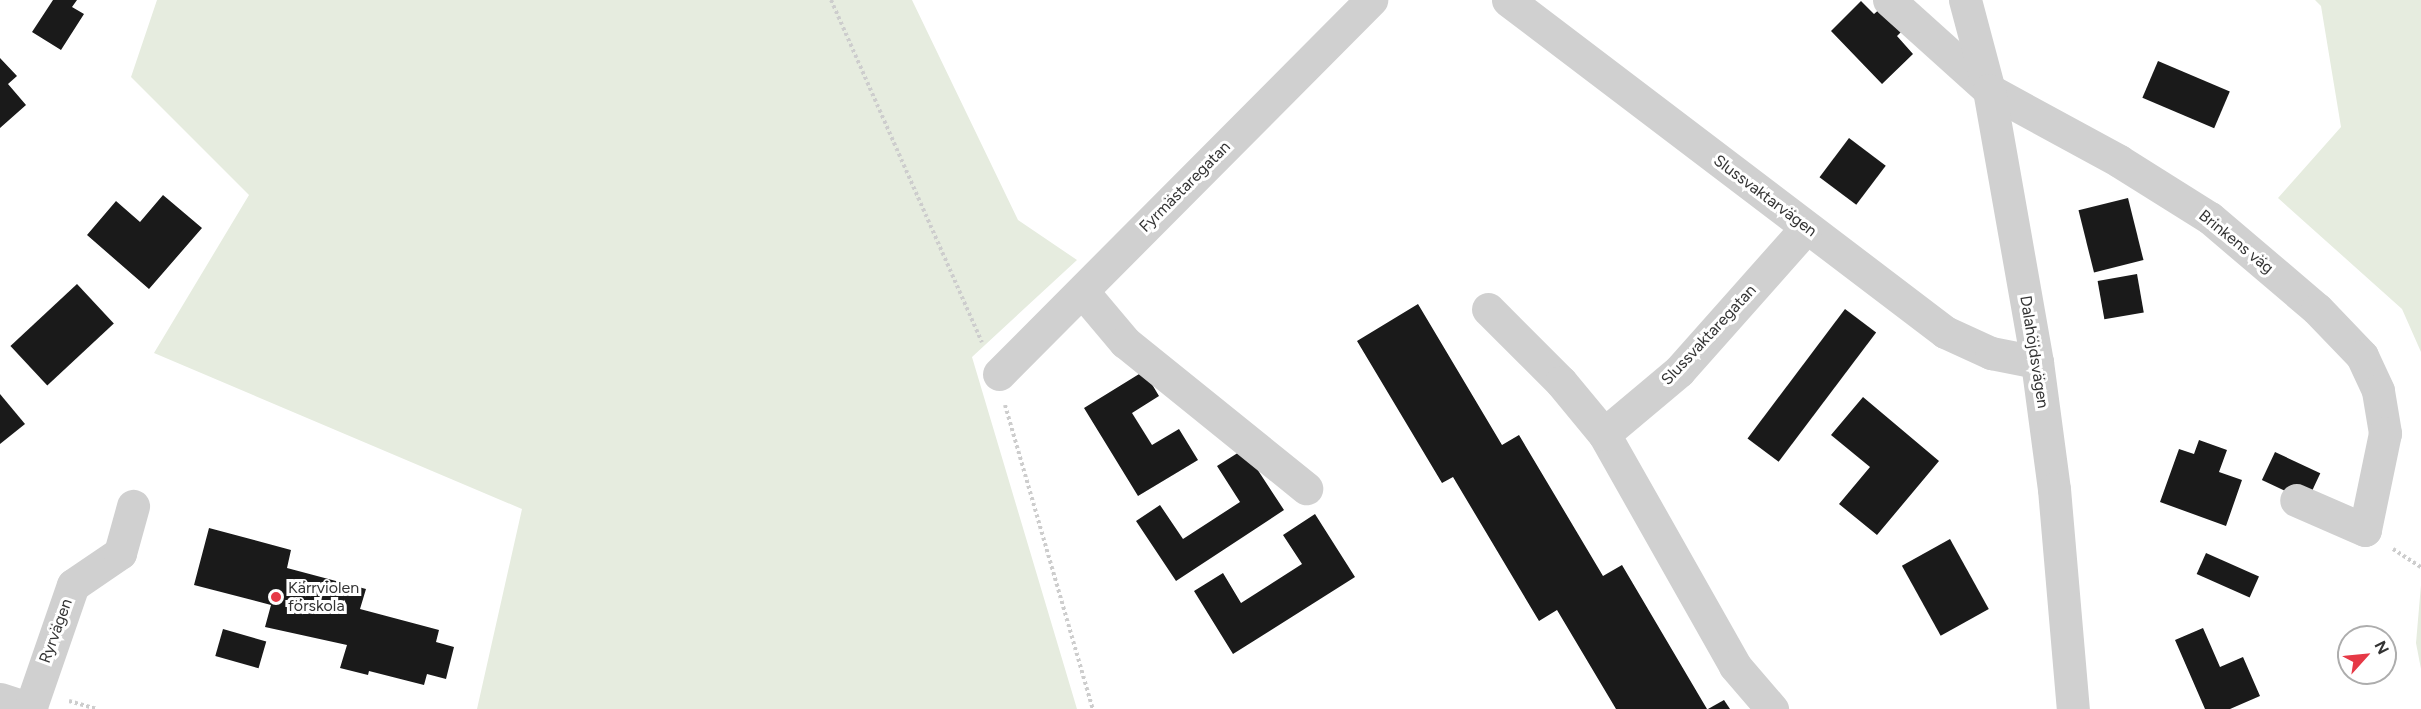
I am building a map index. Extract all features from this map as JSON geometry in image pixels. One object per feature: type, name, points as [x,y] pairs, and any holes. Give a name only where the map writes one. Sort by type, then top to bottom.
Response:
[{"type":"street","name":"Fyrmästaregatan","points":[[999,374],[1371,0]]},
{"type":"street","name":"Slussvaktarvägen","points":[[1508,0],[1945,332],[1990,353],[2037,362]]},
{"type":"street","name":"Brinkens väg","points":[[1889,0],[1989,90],[2119,161],[2210,218],[2317,309],[2362,356],[2378,391],[2385,433],[2365,530],[2296,500]]},
{"type":"street","name":"Dalahöjdsvägen","points":[[1965,0],[1989,90],[2037,362],[2054,489],[2073,709]]},
{"type":"street","name":"Slussvaktaregatan","points":[[1605,434],[1679,371],[1806,228]]},
{"type":"street","points":[[1082,291],[1125,342],[1306,488]]},
{"type":"street","points":[[1488,309],[1560,382],[1605,434],[1736,666],[1772,709]]},
{"type":"street","name":"Ryrvägen","points":[[0,699],[30,709],[73,585],[120,553],[133,506]]},
{"type":"shaded area","points":[[157,0],[912,0],[1018,220],[1077,260],[972,357],[1077,709],[477,709],[522,509],[154,353],[249,195],[131,77]]},
{"type":"shaded area","points":[[2315,0],[2421,0],[2421,352],[2402,309],[2278,198],[2341,127],[2321,6]]},
{"type":"shaded area","points":[[2421,585],[2421,669],[2416,643]]},
{"type":"building","points":[[53,0],[77,0],[72,7],[84,14],[61,50],[32,32]]},
{"type":"building","points":[[1861,1],[1874,14],[1881,8],[1903,30],[1897,36],[1913,54],[1882,84],[1831,31]]},
{"type":"building","points":[[0,58],[17,76],[8,84],[26,105],[0,128]]},
{"type":"building","points":[[2158,61],[2230,91],[2214,128],[2142,98]]},
{"type":"building","points":[[1849,138],[1886,166],[1856,205],[1820,177]]},
{"type":"building","points":[[163,195],[202,228],[149,289],[87,235],[116,201],[140,222]]},
{"type":"building","points":[[2128,198],[2143,260],[2094,272],[2079,210]]},
{"type":"building","points":[[2137,274],[2144,312],[2104,319],[2098,281]]},
{"type":"building","points":[[77,284],[114,323],[47,386],[10,346]]},
{"type":"building","points":[[1418,304],[1502,445],[1519,435],[1603,576],[1622,565],[1707,709],[1616,709],[1557,610],[1539,621],[1453,477],[1442,483],[1357,341]]},
{"type":"building","points":[[1845,309],[1876,332],[1779,462],[1748,438]]},
{"type":"building","points":[[1144,371],[1159,396],[1132,413],[1152,445],[1179,429],[1198,460],[1138,496],[1084,408]]},
{"type":"building","points":[[0,394],[25,424],[0,444]]},
{"type":"building","points":[[1863,397],[1939,461],[1877,535],[1839,504],[1870,467],[1831,435]]},
{"type":"building","points":[[2199,440],[2227,450],[2219,472],[2242,480],[2226,526],[2160,502],[2179,449],[2194,454]]},
{"type":"building","points":[[1244,449],[1284,510],[1176,581],[1136,521],[1160,505],[1183,539],[1240,502],[1217,466]]},
{"type":"building","points":[[2275,452],[2320,473],[2307,501],[2262,480]]},
{"type":"building","points":[[1315,514],[1355,577],[1233,654],[1194,591],[1223,573],[1241,603],[1302,564],[1283,535]]},
{"type":"building","points":[[209,528],[291,550],[287,568],[366,589],[360,609],[439,630],[436,642],[454,647],[446,679],[427,674],[424,685],[369,671],[368,675],[340,668],[347,645],[265,627],[271,605],[194,585]]},
{"type":"building","points":[[1950,539],[1989,609],[1941,636],[1902,566]]},
{"type":"building","points":[[2206,553],[2259,577],[2250,598],[2197,574]]},
{"type":"building","points":[[2203,628],[2220,667],[2243,657],[2260,696],[2230,709],[2205,709],[2175,640]]},
{"type":"building","points":[[223,629],[266,641],[259,668],[215,656]]},
{"type":"building","points":[[1724,700],[1730,709],[1708,709]]},
{"type":"place","name":"Kärrviolen förskola","points":[[276,597]]}]
